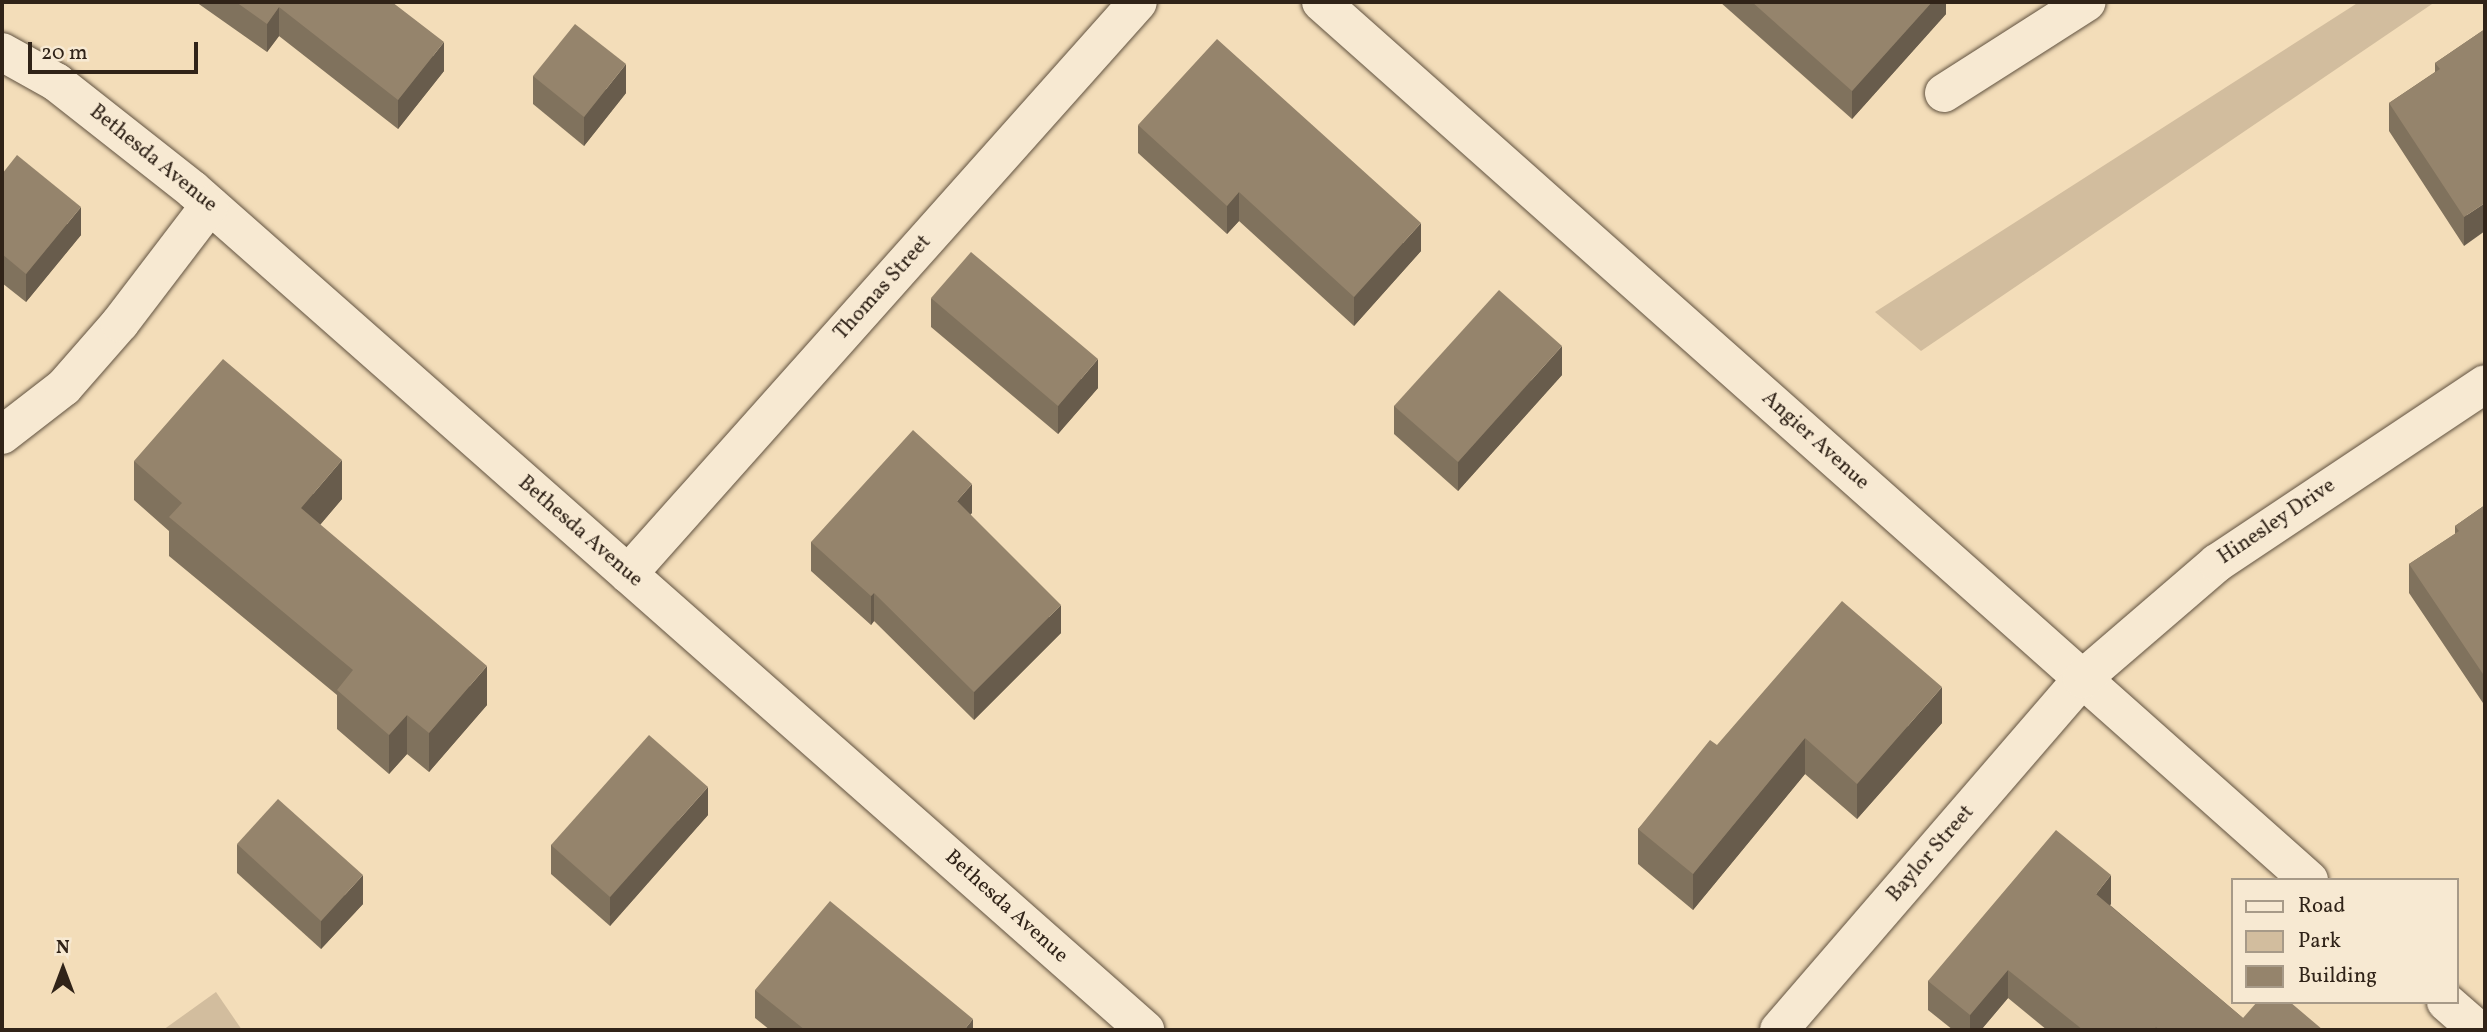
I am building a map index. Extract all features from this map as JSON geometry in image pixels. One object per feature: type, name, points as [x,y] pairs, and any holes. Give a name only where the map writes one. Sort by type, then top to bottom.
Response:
[{"type":"street","name":"Thomas Street","points":[[628,574],[1138,2]]},
{"type":"street","name":"Angier Avenue","points":[[1321,2],[2306,878]]},
{"type":"street","points":[[1944,93],[2081,3]]},
{"type":"street","name":"Bethesda Avenue","points":[[2,52],[75,97],[210,205],[1145,1030]]},
{"type":"street","points":[[2,435],[64,387],[120,323],[210,205]]},
{"type":"street","name":"Hinesley Drive","points":[[2082,679],[2217,563],[2485,384]]},
{"type":"street","name":"Baylor Street","points":[[1779,1030],[2082,679]]},
{"type":"street","points":[[2448,1004],[2478,1030]]},
{"type":"green space","points":[[2359,2],[2435,2],[1921,351],[1875,312]]},
{"type":"green space","points":[[216,992],[242,1030],[163,1030]]},
{"type":"building","points":[[236,2],[392,2],[444,42],[398,100],[279,7],[267,24]]},
{"type":"building","points":[[1752,2],[1932,2],[1852,91]]},
{"type":"building","points":[[575,24],[626,64],[584,117],[533,76]]},
{"type":"building","points":[[2485,29],[2485,203],[2464,217],[2389,103],[2440,69],[2435,63]]},
{"type":"building","points":[[1217,39],[1421,223],[1354,297],[1239,192],[1227,206],[1138,125]]},
{"type":"building","points":[[17,155],[81,207],[26,274],[2,254],[2,174]]},
{"type":"building","points":[[971,252],[1098,359],[1058,406],[931,298]]},
{"type":"building","points":[[1499,290],[1562,346],[1458,462],[1394,406]]},
{"type":"building","points":[[223,359],[342,460],[301,508],[487,666],[429,733],[407,715],[389,735],[337,690],[353,670],[169,517],[182,503],[134,461]]},
{"type":"building","points":[[913,430],[972,484],[957,501],[1061,605],[974,692],[874,593],[871,596],[811,542]]},
{"type":"building","points":[[2485,505],[2485,677],[2409,564],[2459,531],[2455,526]]},
{"type":"building","points":[[1842,601],[1942,687],[1857,784],[1805,738],[1693,874],[1638,829],[1710,740],[1717,745]]},
{"type":"building","points":[[649,735],[708,787],[610,897],[551,845]]},
{"type":"building","points":[[278,799],[363,875],[321,921],[237,844]]},
{"type":"building","points":[[2056,830],[2111,875],[2096,894],[2243,1018],[2255,1004],[2292,1004],[2323,1030],[2159,1030],[2156,1027],[2154,1030],[2083,1030],[2008,970],[1970,1015],[1928,981]]},
{"type":"building","points":[[830,901],[973,1019],[966,1030],[805,1030],[755,990]]}]
